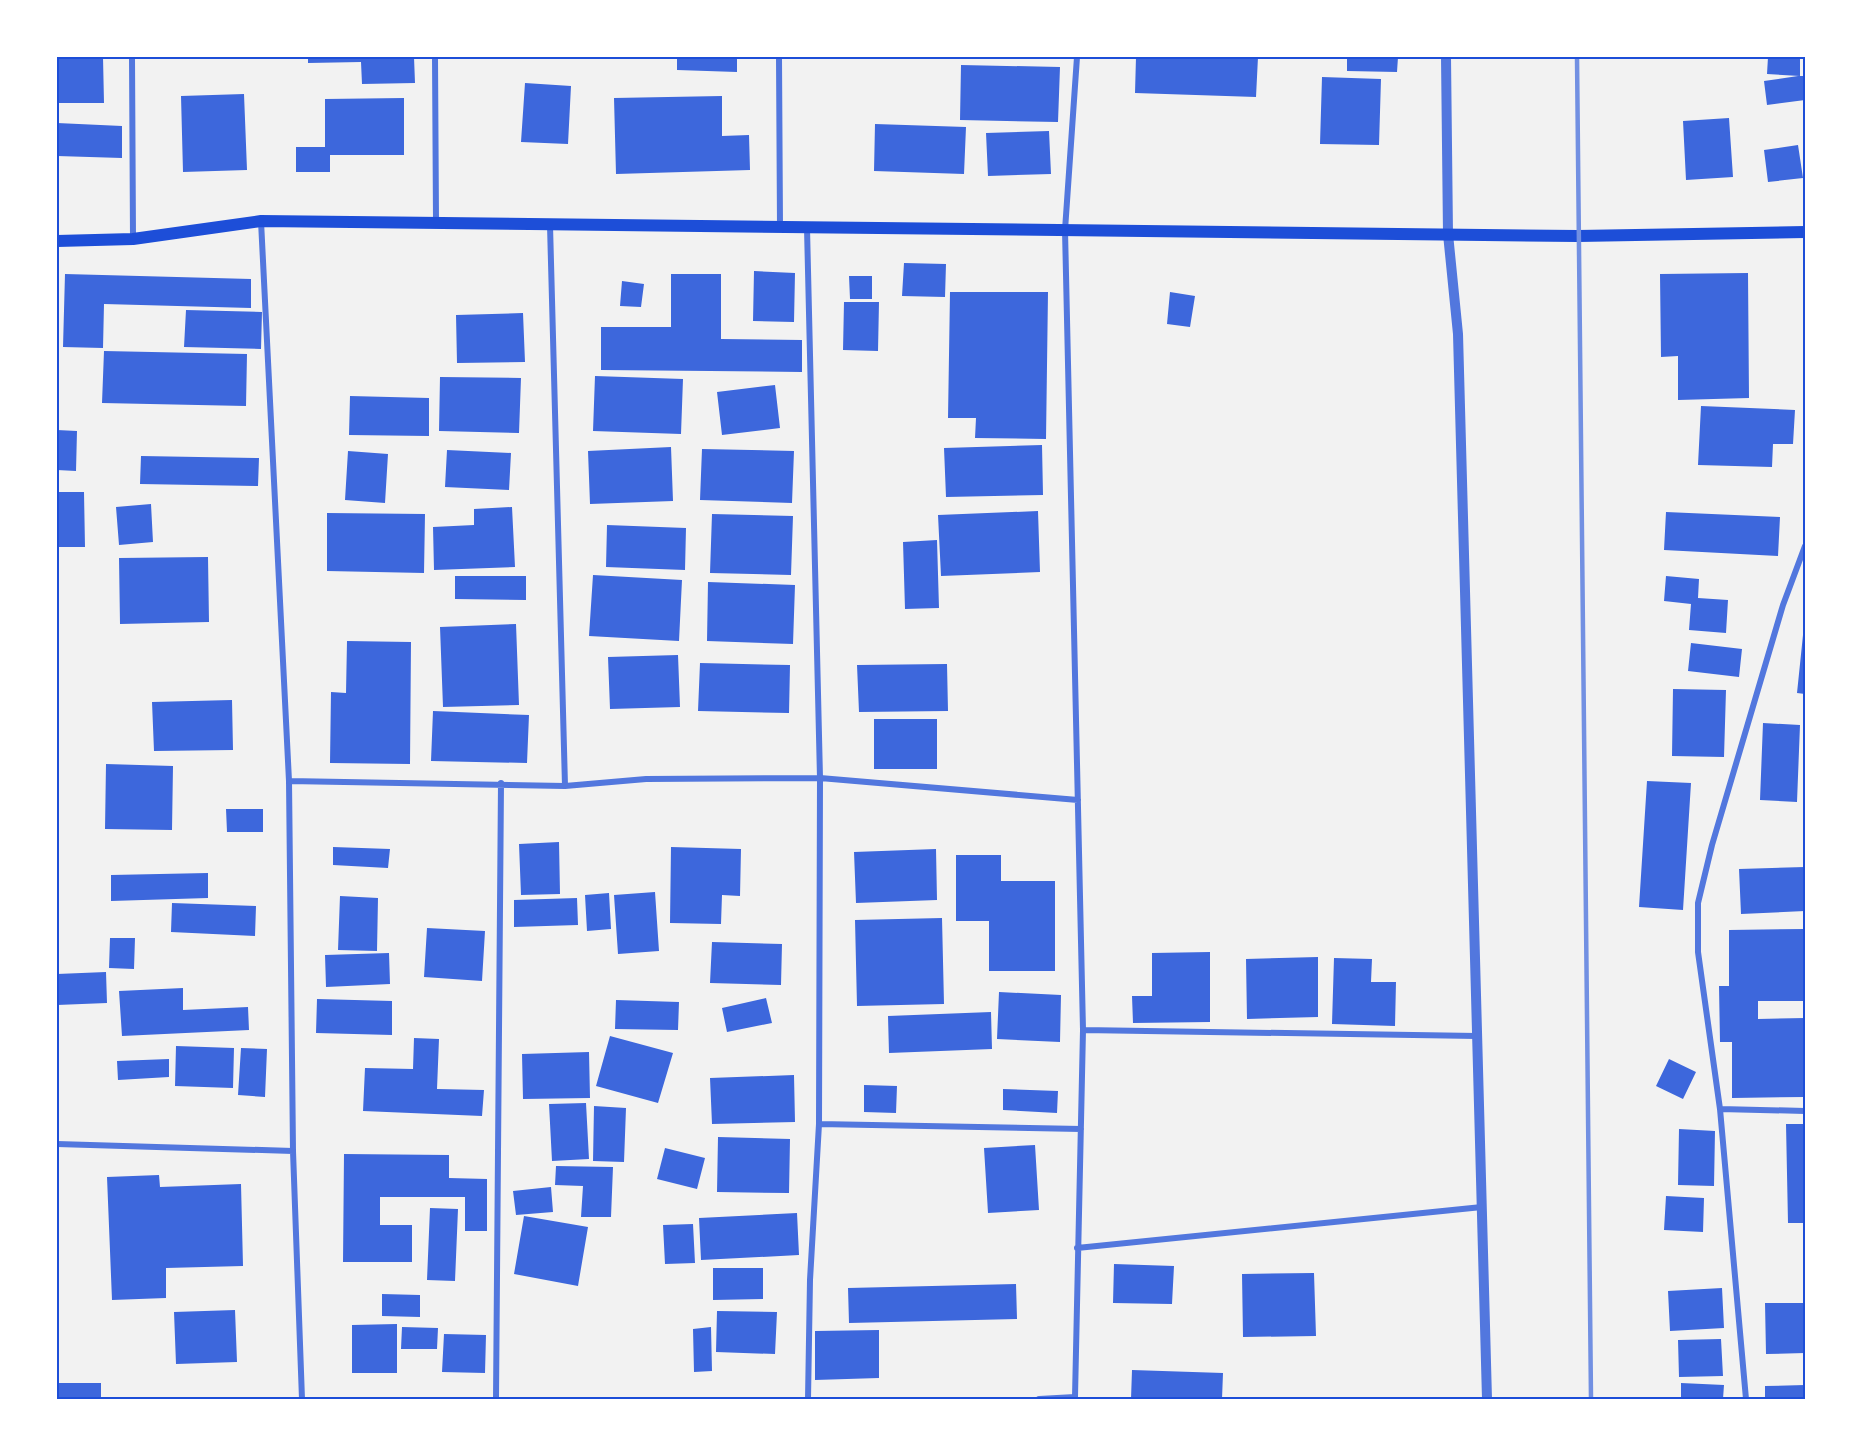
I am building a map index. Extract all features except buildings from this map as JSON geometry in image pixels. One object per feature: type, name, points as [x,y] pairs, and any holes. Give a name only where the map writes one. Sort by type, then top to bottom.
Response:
[{"type":"main road","points":[[57,241],[133,239],[261,221],[436,221],[550,225],[1578,236],[1805,232]]},
{"type":"street","points":[[132,57],[133,239]]},
{"type":"street","points":[[435,57],[436,221]]},
{"type":"street","points":[[779,57],[780,227]]},
{"type":"street","points":[[1039,1399],[1075,1398],[1083,1030],[1065,230],[1077,57]]},
{"type":"street","points":[[1446,57],[1448,234],[1458,346],[1487,1399]]},
{"type":"street","points":[[261,221],[289,781],[293,1150],[302,1399]]},
{"type":"street","points":[[550,225],[565,786]]},
{"type":"street","points":[[807,227],[820,778],[819,1124],[810,1280],[808,1399]]},
{"type":"street","points":[[1746,1399],[1720,1109],[1698,952],[1698,903],[1712,845],[1776,628],[1805,546]]},
{"type":"street","points":[[289,781],[501,783],[565,786],[646,779],[820,778],[1078,800]]},
{"type":"street","points":[[496,1399],[501,783]]},
{"type":"street","points":[[1083,1030],[1477,1036]]},
{"type":"street","points":[[1720,1109],[1805,1111]]},
{"type":"street","points":[[819,1124],[1081,1129]]},
{"type":"street","points":[[57,1144],[293,1150]]},
{"type":"street","points":[[1077,1248],[1482,1207]]},
{"type":"railway","points":[[1577,57],[1591,1399]]}]
